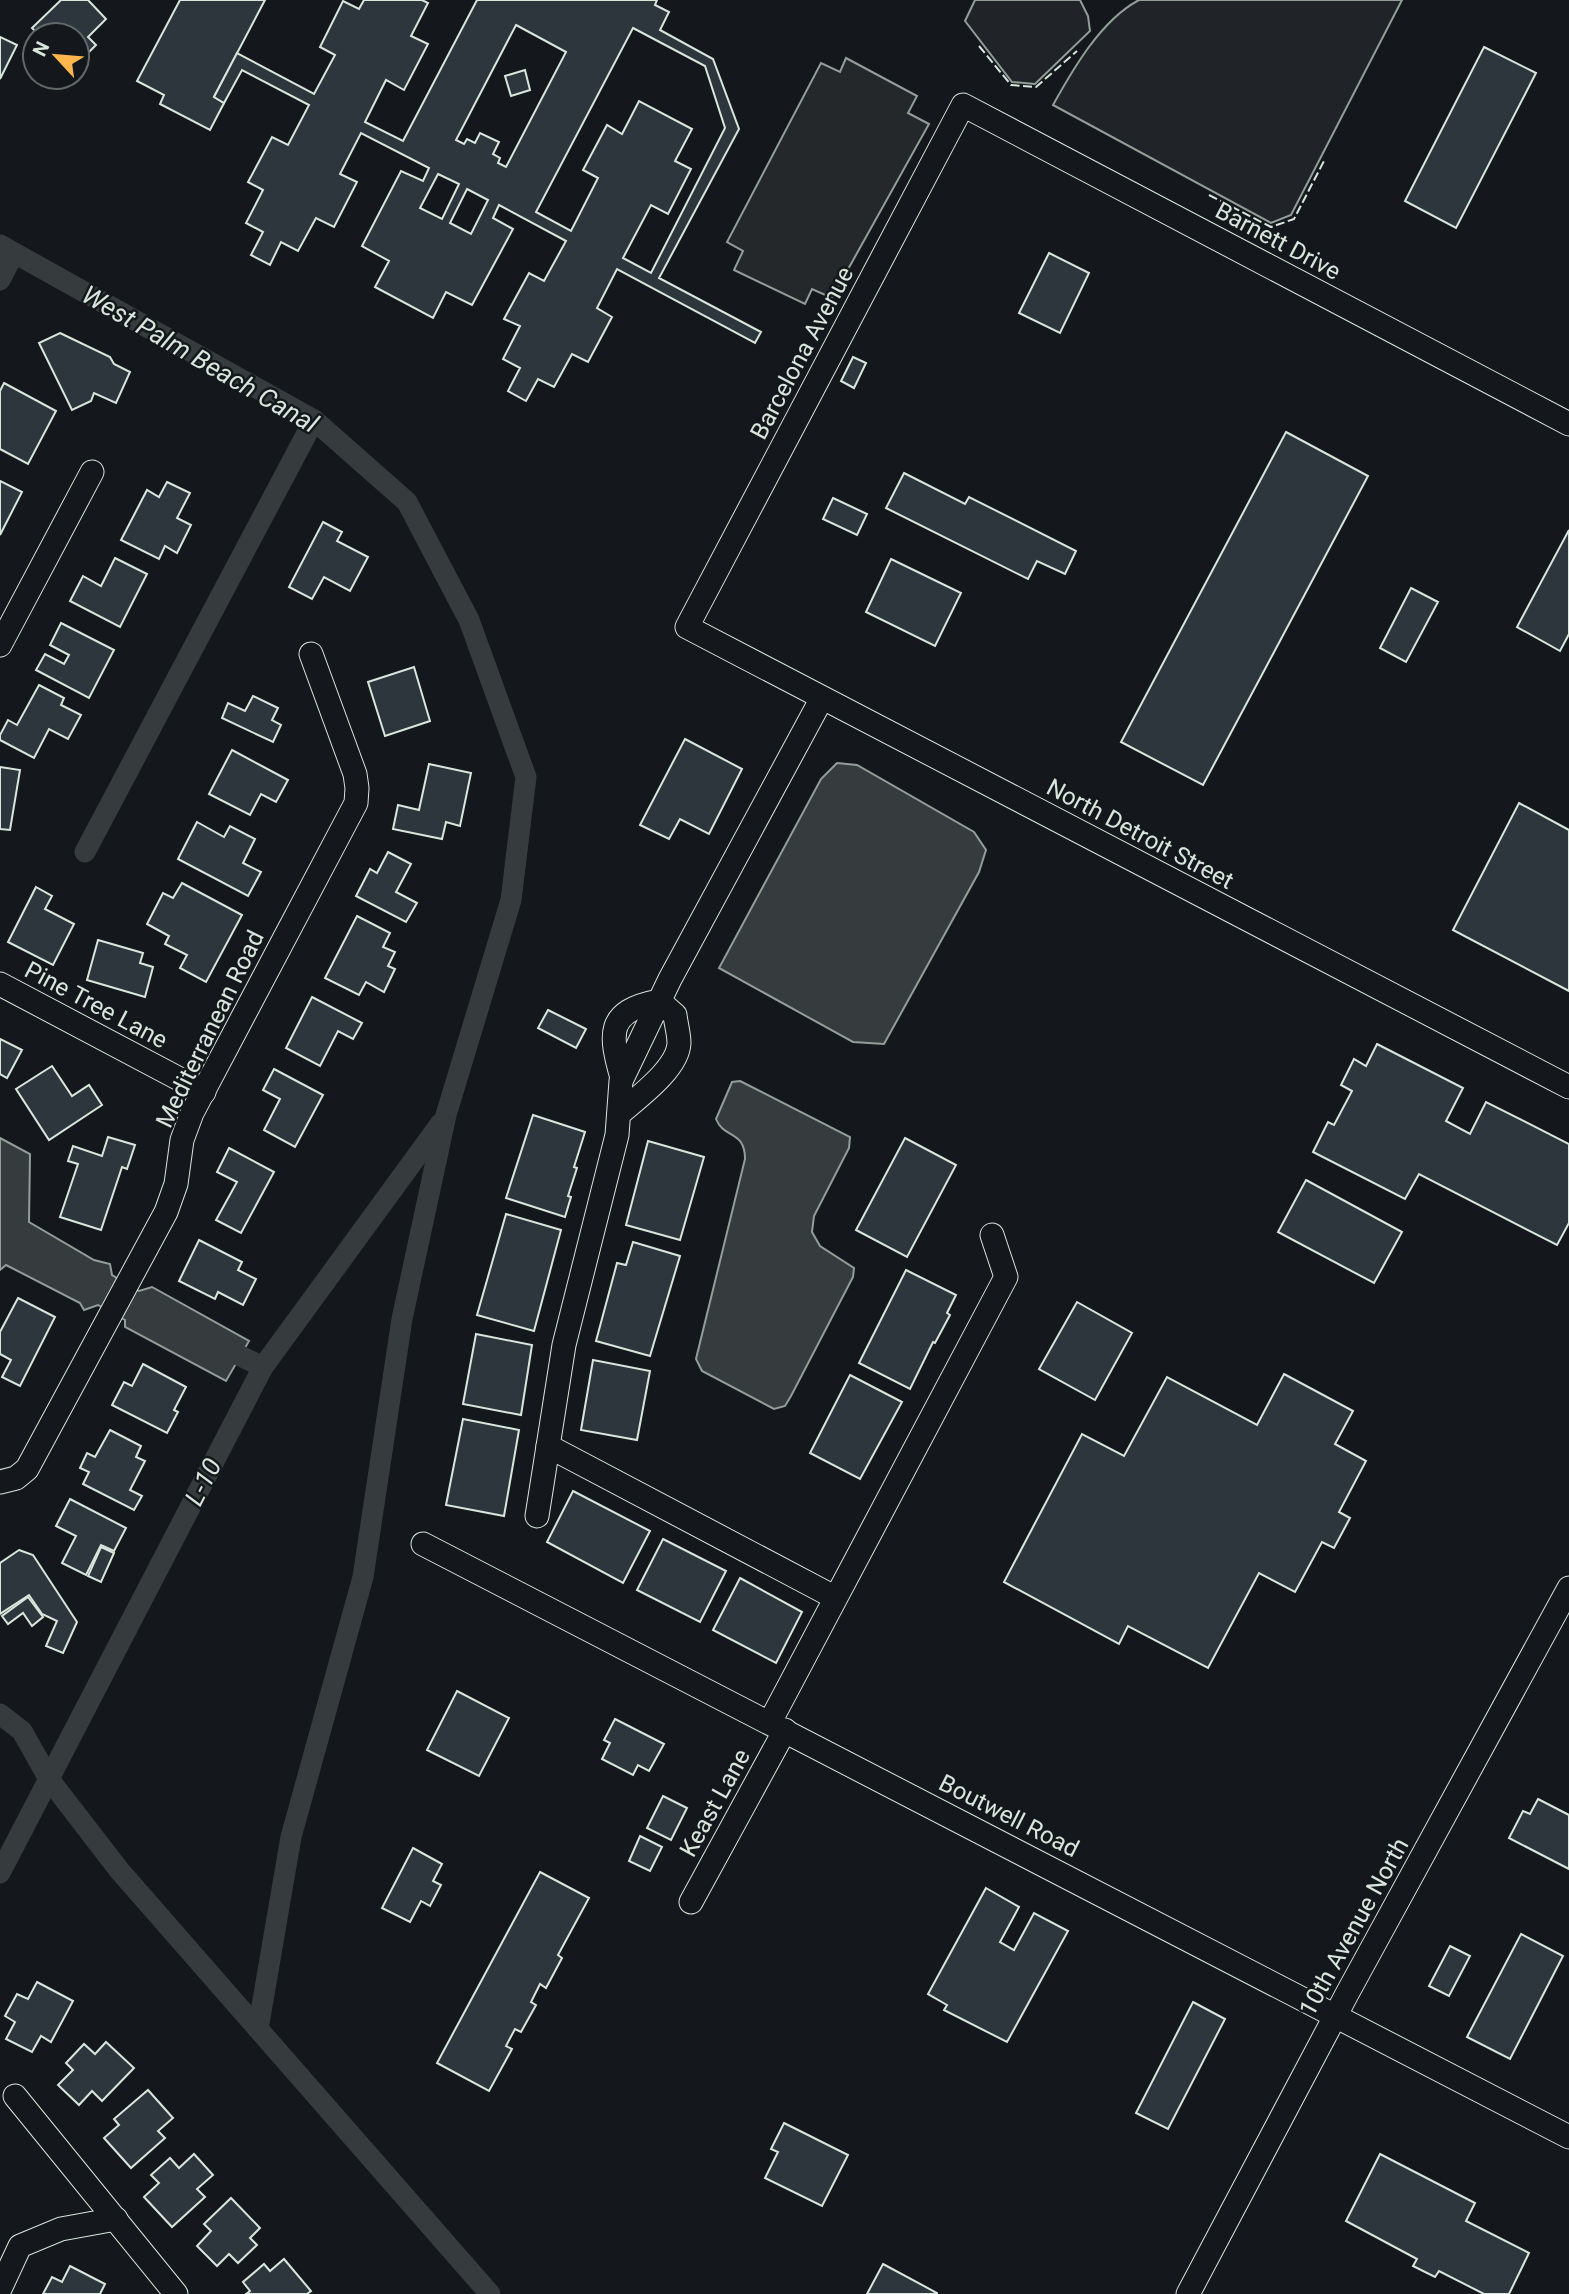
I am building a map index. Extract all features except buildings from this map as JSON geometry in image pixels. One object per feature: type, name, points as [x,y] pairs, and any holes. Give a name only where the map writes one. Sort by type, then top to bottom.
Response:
[{"type":"street","name":"Barnett Drive","points":[[963,104],[1569,424]]},
{"type":"street","name":"Barcelona Avenue","points":[[687,627],[963,104]]},
{"type":"street","points":[[0,645],[92,472]]},
{"type":"street","name":"North Detroit Street","points":[[687,627],[1569,1087]]},
{"type":"street","name":"Mediterranean Road","points":[[1,1482],[16,1478],[27,1469],[172,1198],[182,1140],[192,1113],[356,803],[355,774],[311,654]]},
{"type":"street","points":[[537,1516],[564,1345],[617,1135],[622,1078],[659,1001],[822,698]]},
{"type":"street","name":"Pine Tree Lane","points":[[0,984],[204,1092]]},
{"type":"street","points":[[619,1114],[661,1076],[672,1062],[679,1045],[675,1015],[659,1001]]},
{"type":"street","points":[[622,1078],[612,1043],[616,1027],[622,1015],[659,1001]]},
{"type":"street","points":[[632,1056],[661,1076]]},
{"type":"street","name":"Keast Lane","points":[[691,1902],[777,1726],[834,1597],[1006,1277],[992,1235]]},
{"type":"street","points":[[548,1446],[834,1597]]},
{"type":"street","name":"Boutwell Road","points":[[423,1544],[1569,2137]]},
{"type":"street","name":"10th Avenue North","points":[[1188,2294],[1335,2016],[1569,1587]]},
{"type":"street","points":[[15,2096],[176,2294]]},
{"type":"street","points":[[0,2289],[20,2246],[61,2229],[116,2219]]},
{"type":"shaded area","points":[[975,0],[1080,0],[1088,16],[1090,31],[1035,84],[1012,82],[965,21]]},
{"type":"shaded area","points":[[1139,0],[1402,0],[1291,215],[1271,223],[1053,105],[1089,46],[1112,20]]},
{"type":"shaded area","points":[[846,58],[917,96],[908,113],[929,124],[832,298],[812,289],[805,304],[734,270],[743,251],[727,242],[821,63],[840,72]]},
{"type":"shaded area","points":[[837,763],[857,765],[974,832],[986,850],[979,872],[884,1044],[853,1042],[719,968],[821,779]]},
{"type":"shaded area","points":[[740,1081],[850,1137],[849,1148],[814,1216],[812,1232],[820,1246],[854,1268],[853,1277],[791,1396],[785,1406],[774,1409],[702,1371],[696,1359],[745,1159],[742,1143],[724,1130],[716,1119],[732,1082]]},
{"type":"shaded area","points":[[0,1138],[30,1154],[29,1222],[94,1260],[110,1264],[112,1275],[139,1291],[152,1287],[249,1341],[226,1381],[125,1327],[125,1320],[98,1305],[84,1310],[80,1303],[6,1265],[0,1270]]},
{"type":"waterway","name":"West Palm Beach Canal","points":[[0,245],[314,420],[407,502],[469,620],[526,777],[511,900],[446,1115],[402,1319],[363,1577],[291,1837],[258,2029]]},
{"type":"waterway","points":[[0,280],[14,253]]},
{"type":"waterway","points":[[85,852],[314,420]]},
{"type":"waterway","name":"L-10","points":[[0,1873],[263,1367],[441,1123]]},
{"type":"waterway","points":[[214,1343],[263,1367]]},
{"type":"waterway","points":[[0,1714],[22,1731],[49,1779],[119,1870],[490,2294]]},
{"type":"fence","points":[[979,46],[1011,85],[1036,87],[1077,51]]},
{"type":"fence","points":[[1209,195],[1271,227],[1294,219],[1325,159]]}]
